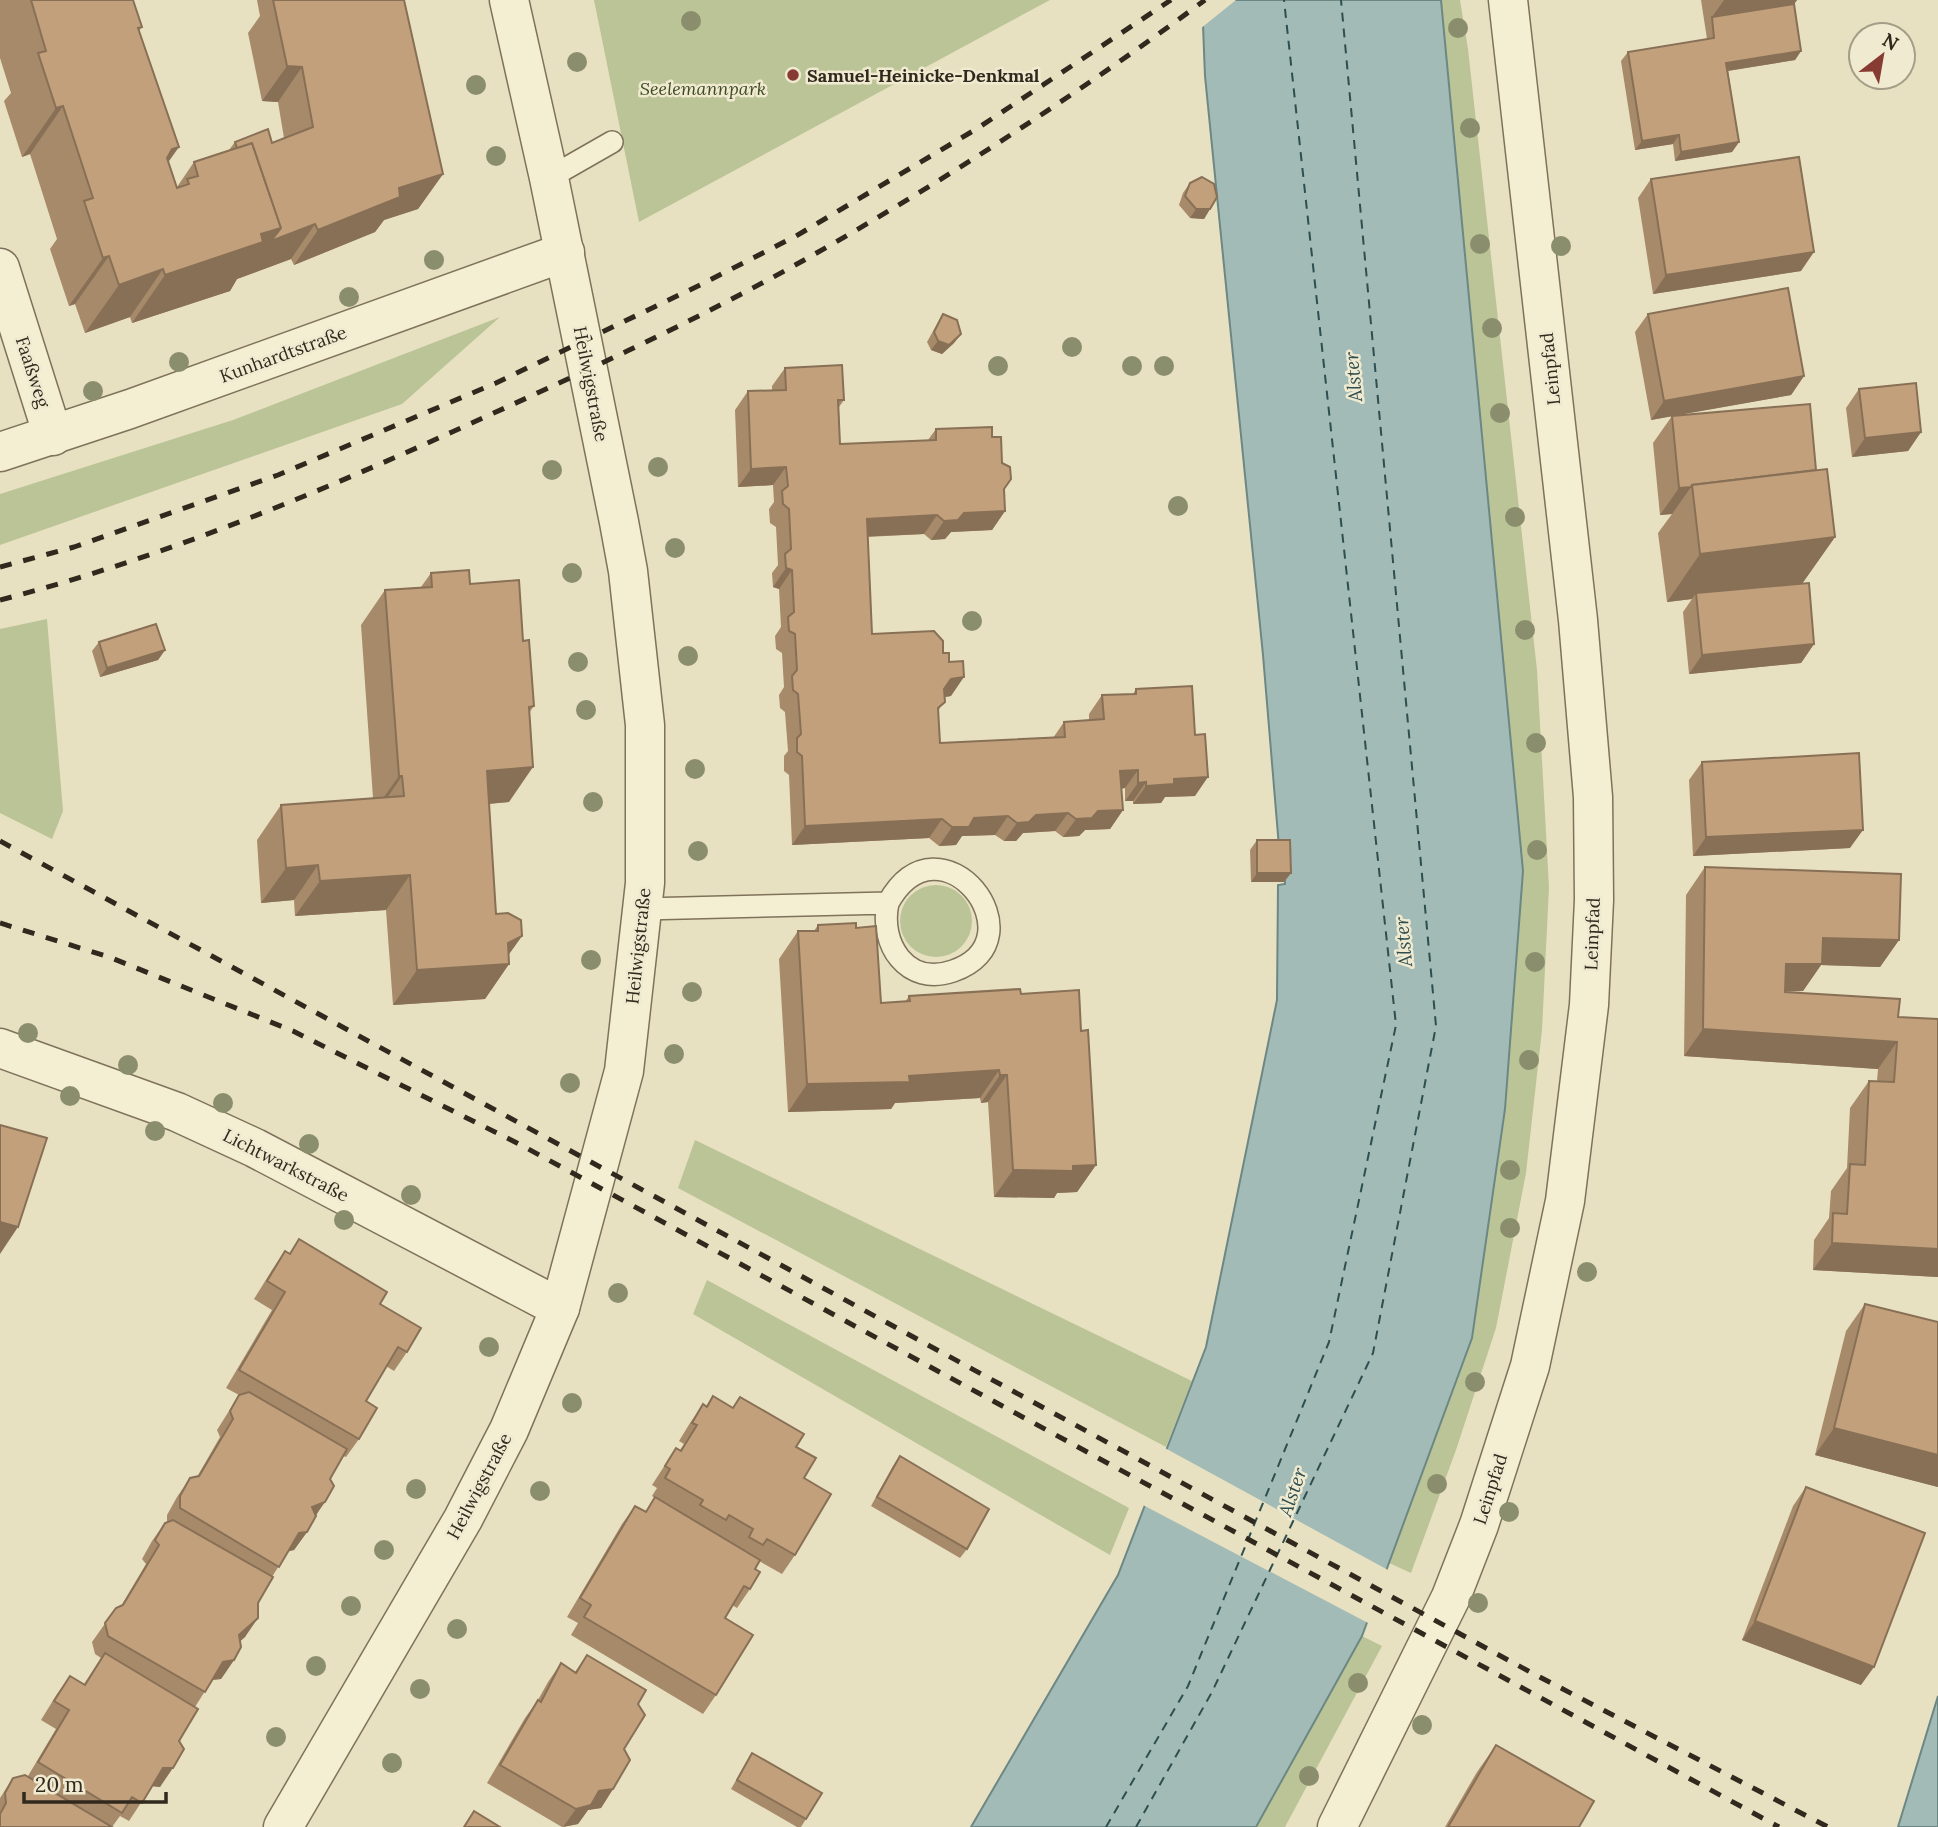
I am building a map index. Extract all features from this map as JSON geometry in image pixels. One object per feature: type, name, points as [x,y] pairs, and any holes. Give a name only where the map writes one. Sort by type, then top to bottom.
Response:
[{"type":"street","name":"Heilwigstraße","points":[[283,1827],[484,1481],[560,1308],[624,1070],[643,909],[645,725],[628,571],[565,252],[509,0]]},
{"type":"street","name":"Leinpfad","points":[[1336,1827],[1451,1597],[1479,1525],[1530,1366],[1565,1201],[1589,1005],[1594,900],[1592,783],[1578,620],[1508,0]]},
{"type":"street","name":"Kunhardtstraße","points":[[0,452],[53,436],[565,252]]},
{"type":"street","name":"Faaßweg","points":[[0,268],[53,436]]},
{"type":"street","name":"Lichtwarkstraße","points":[[0,1048],[177,1112],[255,1148],[560,1308]]},
{"type":"lane","points":[[549,178],[612,142]]},
{"type":"lane","points":[[932,870],[950,872],[976,888],[985,904],[988,919],[983,946],[975,957],[954,971],[929,974],[913,969],[901,960],[890,946],[885,929],[888,903],[901,884],[915,875],[932,870]]},
{"type":"lane","points":[[643,909],[888,903]]},
{"type":"green space","name":"Seelemannpark","points":[[594,0],[1050,0],[639,222]]},
{"type":"green space","points":[[1441,0],[1460,0],[1468,49],[1537,670],[1549,887],[1542,1030],[1526,1173],[1496,1328],[1456,1450],[1411,1573],[1387,1562],[1398,1540],[1472,1338],[1523,871]]},
{"type":"green space","points":[[500,317],[402,404],[0,545],[0,494],[233,420]]},
{"type":"green space","points":[[47,619],[63,811],[52,839],[0,813],[0,629]]},
{"type":"green space","points":[[936,885],[956,891],[966,901],[972,921],[966,941],[956,951],[936,957],[916,951],[906,941],[900,921],[906,901],[916,891]]},
{"type":"green space","points":[[695,1140],[1192,1381],[1166,1447],[678,1188]]},
{"type":"green space","points":[[707,1280],[1129,1508],[1110,1555],[693,1314]]},
{"type":"green space","points":[[1362,1636],[1382,1646],[1285,1827],[1256,1827]]},
{"type":"water","name":"Alster","points":[[1202,0],[1441,0],[1523,871],[1505,1109],[1472,1338],[1362,1636],[1256,1827],[971,1827],[1118,1575],[1206,1347],[1277,1000],[1278,885],[1285,884],[1284,848],[1279,847],[1263,655],[1205,76]]},
{"type":"water","points":[[1938,1696],[1938,1827],[1898,1827]]},
{"type":"pier","points":[[1199,0],[1236,0],[1200,29]]},
{"type":"pier","points":[[1163,1447],[1388,1570],[1370,1624],[1141,1504]]},
{"type":"building","points":[[31,0],[133,0],[142,27],[138,28],[179,147],[172,149],[167,158],[177,188],[189,184],[187,179],[198,176],[194,162],[252,143],[281,228],[261,234],[263,242],[165,275],[163,269],[119,285],[109,256],[103,258],[84,201],[93,198],[63,106],[56,108],[38,53],[46,51]]},
{"type":"building","points":[[273,0],[404,0],[443,174],[399,188],[400,197],[318,230],[315,224],[271,241],[281,228],[252,143],[237,148],[235,142],[268,129],[272,143],[313,127],[302,67],[287,66]]},
{"type":"building","points":[[1794,4],[1801,51],[1726,63],[1739,142],[1681,152],[1679,135],[1642,141],[1628,52],[1714,38],[1712,17]]},
{"type":"building","points":[[1799,157],[1814,252],[1666,275],[1651,179]]},
{"type":"building","points":[[1202,177],[1214,184],[1217,197],[1210,209],[1196,209],[1185,196],[1190,183]]},
{"type":"building","points":[[1788,288],[1804,376],[1664,401],[1648,314]]},
{"type":"building","points":[[943,314],[957,320],[961,334],[949,345],[938,341],[934,332]]},
{"type":"building","points":[[842,365],[844,400],[838,400],[840,444],[936,440],[936,429],[992,427],[992,437],[1001,437],[1002,463],[1010,467],[1011,479],[1004,489],[1005,511],[964,513],[958,520],[944,521],[937,515],[867,519],[872,634],[934,631],[943,641],[943,653],[949,653],[949,662],[963,661],[964,677],[951,679],[944,689],[945,702],[938,708],[940,743],[1065,737],[1064,722],[1104,719],[1102,695],[1136,694],[1136,689],[1192,686],[1195,735],[1205,734],[1208,777],[1174,779],[1174,784],[1146,786],[1146,782],[1138,783],[1138,770],[1120,771],[1123,810],[1098,811],[1092,818],[1076,819],[1068,813],[1036,815],[1029,822],[1017,823],[1008,816],[974,818],[969,827],[952,827],[942,819],[805,826],[802,756],[797,752],[797,738],[801,734],[798,694],[793,690],[792,676],[797,670],[795,634],[789,631],[788,617],[794,612],[792,570],[786,568],[785,554],[791,549],[789,509],[783,504],[782,491],[788,486],[786,467],[751,469],[748,391],[786,390],[785,368]]},
{"type":"building","points":[[1916,383],[1921,432],[1865,438],[1859,389]]},
{"type":"building","points":[[1810,404],[1816,470],[1679,488],[1672,416]]},
{"type":"building","points":[[1827,469],[1835,537],[1700,554],[1692,485]]},
{"type":"building","points":[[469,570],[470,584],[519,580],[523,641],[529,640],[534,706],[529,707],[533,767],[487,771],[496,914],[508,913],[521,920],[522,936],[508,943],[509,964],[417,970],[410,875],[320,881],[318,865],[286,868],[281,805],[404,796],[402,776],[399,776],[385,590],[432,587],[431,573]]},
{"type":"building","points":[[1809,583],[1814,644],[1702,655],[1696,593]]},
{"type":"building","points":[[156,624],[165,650],[107,668],[99,642]]},
{"type":"building","points":[[1859,753],[1863,830],[1706,837],[1702,762]]},
{"type":"building","points":[[1257,840],[1290,840],[1291,873],[1257,873]]},
{"type":"building","points":[[1705,867],[1901,874],[1899,940],[1823,938],[1822,964],[1786,964],[1785,992],[1900,999],[1898,1017],[1938,1019],[1938,1249],[1832,1243],[1833,1213],[1847,1214],[1850,1164],[1865,1165],[1869,1081],[1894,1082],[1897,1042],[1703,1029]]},
{"type":"building","points":[[856,923],[856,928],[876,926],[881,1003],[910,1001],[909,996],[1020,989],[1021,994],[1079,990],[1081,1031],[1088,1030],[1096,1165],[1073,1166],[1073,1171],[1013,1170],[1007,1075],[1000,1075],[999,1070],[909,1076],[910,1082],[807,1084],[798,931],[818,931],[818,925]]},
{"type":"building","points":[[0,1125],[47,1138],[18,1227],[0,1222]]},
{"type":"building","points":[[299,1239],[387,1292],[380,1304],[421,1328],[407,1352],[398,1347],[366,1401],[377,1408],[359,1439],[239,1370],[285,1292],[267,1281],[285,1251],[290,1254]]},
{"type":"building","points":[[1865,1304],[1938,1322],[1938,1455],[1834,1428]]},
{"type":"building","points":[[249,1392],[347,1449],[330,1479],[334,1486],[325,1502],[312,1507],[316,1516],[307,1532],[299,1533],[279,1567],[180,1508],[180,1496],[190,1478],[199,1476],[233,1419],[230,1411],[239,1395]]},
{"type":"building","points":[[713,1396],[733,1408],[740,1397],[804,1434],[796,1447],[816,1458],[804,1478],[831,1494],[795,1555],[767,1539],[763,1545],[749,1537],[753,1529],[729,1515],[726,1520],[700,1505],[703,1500],[665,1478],[670,1469],[665,1466],[676,1448],[681,1451],[697,1425],[692,1423],[703,1404],[707,1407]]},
{"type":"building","points":[[900,1456],[989,1509],[967,1549],[877,1497]]},
{"type":"building","points":[[1806,1487],[1925,1533],[1874,1667],[1755,1621]]},
{"type":"building","points":[[655,1497],[760,1560],[755,1569],[760,1572],[750,1589],[744,1586],[725,1618],[753,1635],[716,1695],[584,1617],[591,1605],[580,1598],[635,1506],[646,1512]]},
{"type":"building","points":[[173,1520],[273,1577],[258,1603],[258,1618],[239,1635],[241,1647],[234,1660],[223,1662],[205,1692],[108,1636],[105,1623],[116,1608],[123,1605],[159,1545],[155,1540],[165,1523]]},
{"type":"building","points":[[105,1653],[198,1709],[179,1741],[184,1749],[173,1768],[163,1768],[142,1803],[132,1797],[122,1813],[38,1762],[69,1710],[54,1701],[70,1676],[85,1685]]},
{"type":"building","points":[[587,1655],[646,1690],[638,1704],[645,1715],[624,1749],[630,1760],[613,1789],[599,1791],[591,1805],[576,1809],[500,1765],[538,1700],[541,1702],[561,1663],[576,1673]]},
{"type":"building","points":[[1496,1745],[1594,1801],[1579,1827],[1448,1827]]},
{"type":"building","points":[[752,1753],[822,1793],[806,1819],[737,1780]]},
{"type":"building","points":[[25,1775],[112,1827],[0,1827],[0,1814],[6,1803],[5,1793],[13,1778]]},
{"type":"building","points":[[474,1811],[500,1827],[464,1827]]},
{"type":"ferry route","points":[[1106,1827],[1188,1686],[1329,1342],[1396,1025],[1284,0]]},
{"type":"ferry route","points":[[1136,1827],[1212,1692],[1373,1353],[1436,1026],[1341,0]]},
{"type":"railway","points":[[0,567],[74,547],[278,475],[496,383],[702,284],[796,236],[978,128],[1171,0]]},
{"type":"railway","points":[[0,600],[173,547],[286,504],[452,432],[675,328],[806,259],[959,168],[1010,136],[1205,0]]},
{"type":"railway","points":[[0,841],[1532,1673],[1828,1827]]},
{"type":"railway","points":[[0,923],[109,957],[293,1031],[519,1144],[1779,1827]]},
{"type":"place","name":"Samuel-Heinicke-Denkmal","points":[[793,75]]}]
